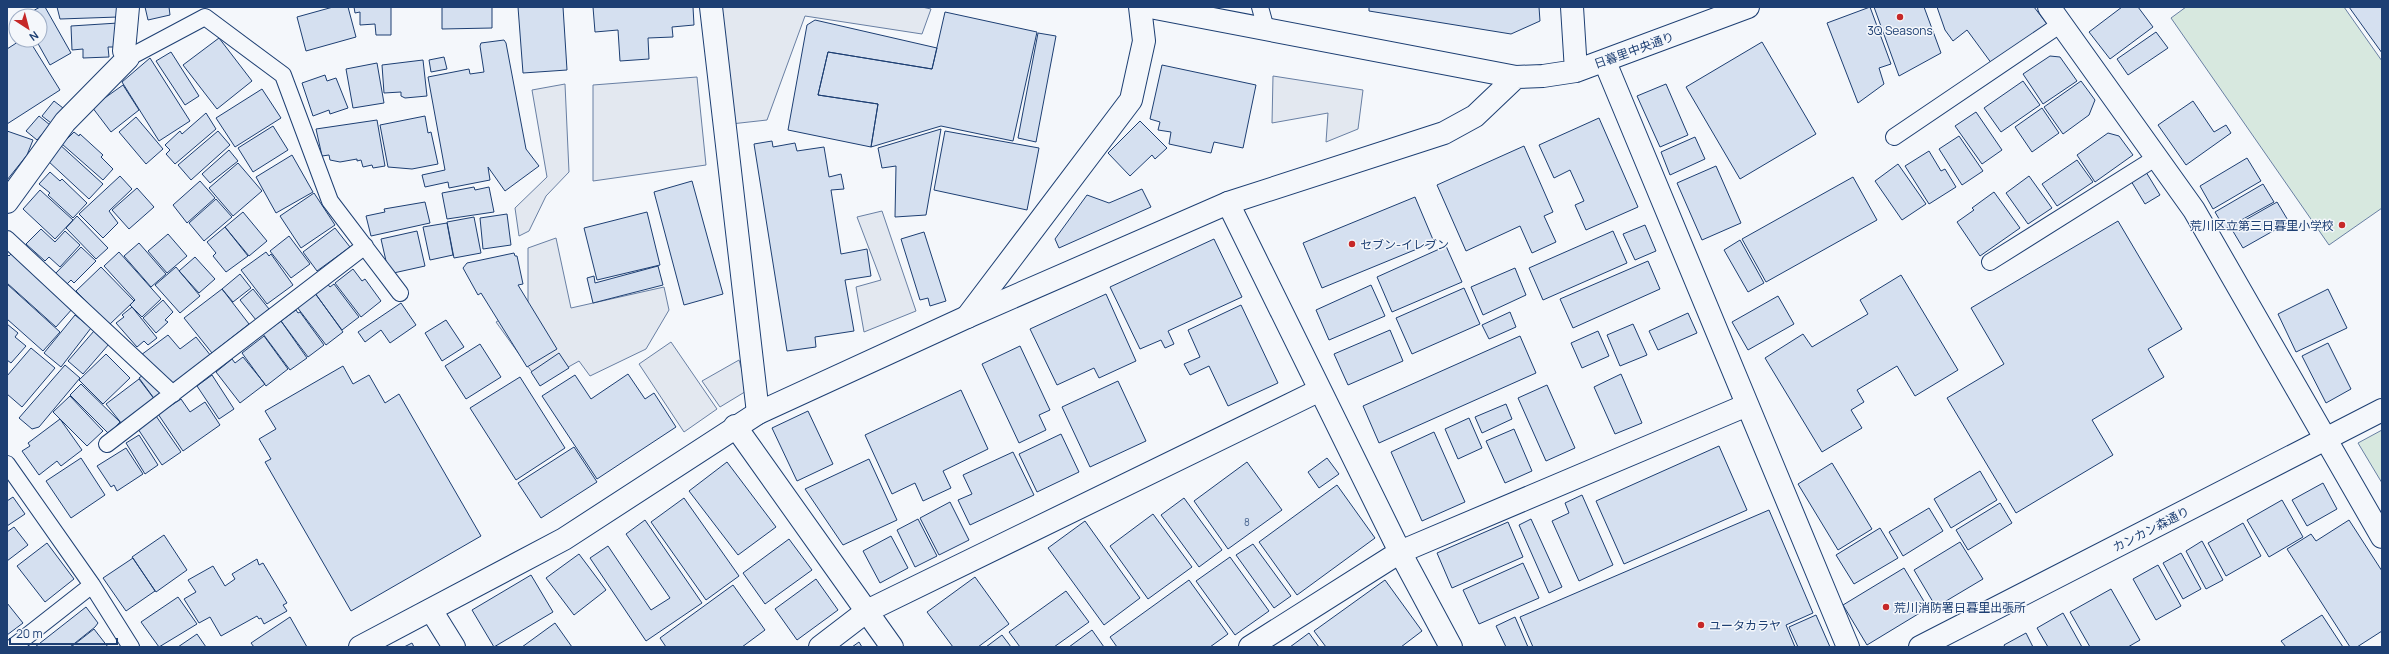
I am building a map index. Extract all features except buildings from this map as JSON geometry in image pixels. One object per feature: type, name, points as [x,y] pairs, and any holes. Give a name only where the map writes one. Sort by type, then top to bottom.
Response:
[{"type":"street","points":[[7,202],[65,122],[128,58],[124,51],[128,7]]},
{"type":"street","points":[[711,7],[758,413]]},
{"type":"street","points":[[967,317],[1131,100],[1144,41],[1140,7]]},
{"type":"street","name":"日暮里中央通り","points":[[1150,7],[1516,77],[1543,76],[1576,71],[1605,62],[1748,7]]},
{"type":"street","points":[[1572,7],[1576,71]]},
{"type":"street","points":[[2055,16],[2198,216],[2382,536]]},
{"type":"street","points":[[1605,62],[1746,405],[1848,647]]},
{"type":"street","points":[[360,647],[564,539],[735,426],[758,413],[967,317],[1228,203],[1444,133],[1475,116],[1516,77]]},
{"type":"street","points":[[1228,203],[1400,552],[1451,647]]},
{"type":"street","points":[[820,647],[867,611],[1320,390]]},
{"type":"street","points":[[1250,647],[1400,552],[1746,405]]},
{"type":"street","name":"カンカン森通り","points":[[1920,647],[2382,410]]},
{"type":"street","points":[[735,426],[892,647]]},
{"type":"street","points":[[431,610],[454,647]]},
{"type":"lane","points":[[1260,7],[1266,29]]},
{"type":"lane","points":[[1894,137],[2055,16]]},
{"type":"lane","points":[[128,58],[205,18],[283,75],[330,201],[400,293]]},
{"type":"lane","points":[[1990,262],[2157,157]]},
{"type":"lane","points":[[7,239],[173,394]]},
{"type":"lane","points":[[108,444],[365,246]]},
{"type":"lane","points":[[7,464],[92,585],[131,647]]},
{"type":"lane","points":[[13,647],[92,585]]},
{"type":"shaded area","points":[[718,7],[922,7],[931,9],[922,34],[805,16],[767,120],[731,124]]},
{"type":"shaded area","name":"荒川区立第三日暮里小学校","points":[[2186,7],[2344,7],[2382,61],[2382,208],[2329,245],[2171,18]]},
{"type":"shaded area","points":[[1273,76],[1363,90],[1358,129],[1326,142],[1328,113],[1272,123]]},
{"type":"shaded area","points":[[697,77],[706,165],[593,181],[593,85]]},
{"type":"shaded area","points":[[565,84],[569,172],[546,196],[529,231],[519,236],[515,208],[547,177],[532,90]]},
{"type":"shaded area","points":[[882,211],[916,311],[864,332],[856,287],[881,280],[857,217]]},
{"type":"shaded area","points":[[556,238],[571,308],[664,287],[669,310],[646,349],[590,376],[579,361],[540,383],[496,322],[528,305],[528,248]]},
{"type":"shaded area","points":[[671,342],[717,409],[684,432],[639,364]]},
{"type":"shaded area","points":[[739,360],[748,390],[720,407],[702,381]]},
{"type":"shaded area","points":[[2382,430],[2382,483],[2358,443]]},
{"type":"place","name":"3Q Seasons","points":[[1900,17]]},
{"type":"place","name":"荒川区立第三日暮里小学校","points":[[2342,225]]},
{"type":"place","name":"セブン-イレブン","points":[[1352,244]]},
{"type":"place","name":"荒川消防署日暮里出張所","points":[[1886,607]]},
{"type":"place","name":"ユータカラヤ","points":[[1701,625]]}]
